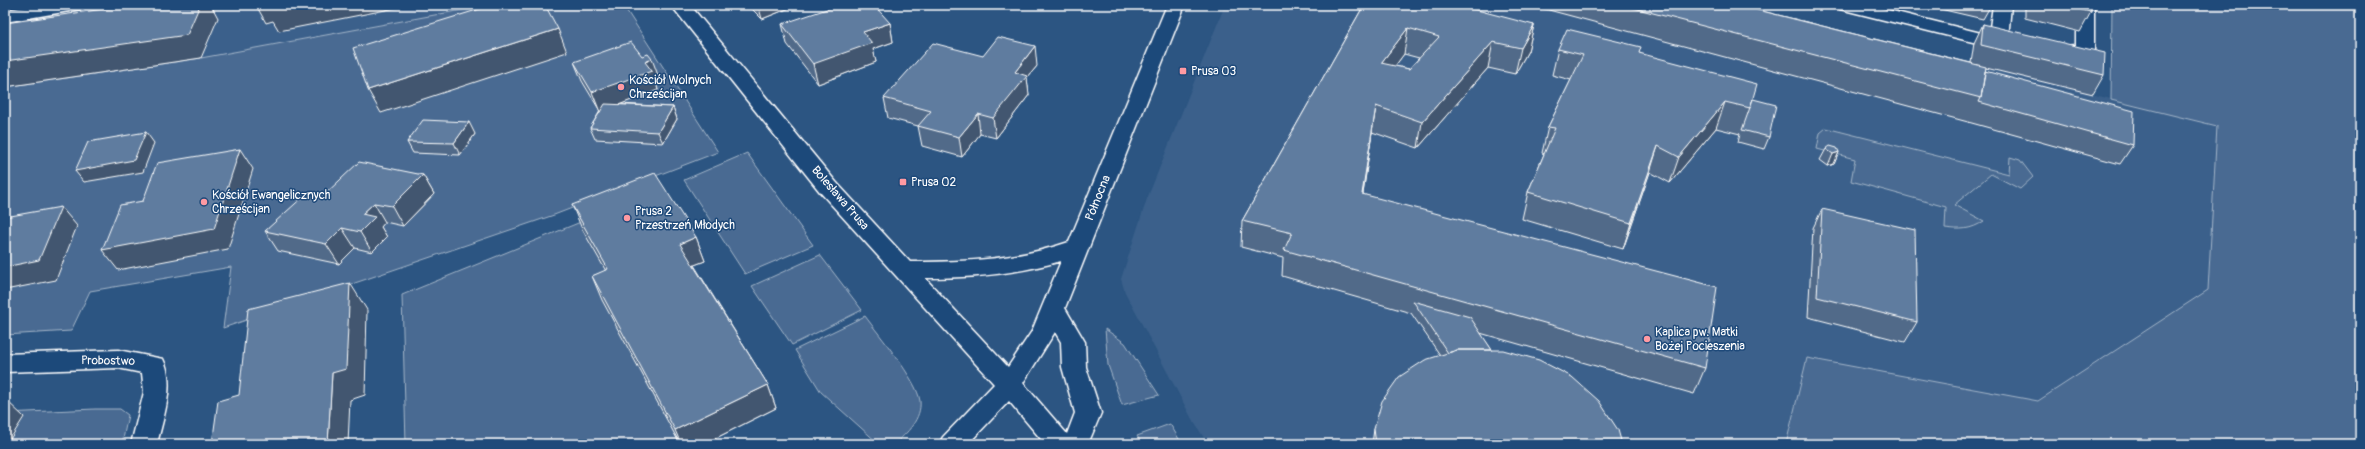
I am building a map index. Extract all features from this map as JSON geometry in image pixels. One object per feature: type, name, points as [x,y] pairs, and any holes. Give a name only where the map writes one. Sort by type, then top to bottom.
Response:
[{"type":"street","points":[[5,16],[75,5]]},
{"type":"street","name":"Bolesława Prusa","points":[[680,5],[828,187],[1008,384],[1060,444]]},
{"type":"street","name":"Północna","points":[[952,444],[1008,384],[1033,351],[1053,308],[1176,5]]},
{"type":"street","points":[[1846,5],[2032,50],[2085,50],[2085,5]]},
{"type":"street","points":[[1998,42],[2002,5]]},
{"type":"street","points":[[904,270],[968,270],[1002,267],[1050,258],[1078,247]]},
{"type":"street","points":[[1053,308],[1073,342],[1074,367],[1088,413],[1075,444]]},
{"type":"street","name":"Probostwo","points":[[5,363],[118,359],[154,366],[156,392],[144,444]]},
{"type":"shaded area","points":[[5,5],[490,5],[201,58],[5,87]]},
{"type":"shaded area","points":[[489,5],[623,5],[718,152],[554,215],[223,328],[231,267],[90,291],[71,331],[5,335],[5,87],[201,58]]},
{"type":"shaded area","points":[[1225,5],[1741,5],[2217,126],[2208,290],[2038,401],[1807,358],[1786,444],[1208,444],[1192,419],[1125,292],[1121,279],[1147,199]]},
{"type":"shaded area","points":[[2112,5],[2360,5],[2360,444],[1786,444],[1807,358],[2038,401],[2208,290],[2217,126],[2111,100]]},
{"type":"shaded area","points":[[1826,128],[2009,174],[2010,157],[2020,160],[2033,177],[2020,189],[1991,174],[1954,205],[1984,221],[1965,229],[1945,228],[1946,207],[1851,181],[1855,159],[1817,149],[1820,133]]},
{"type":"shaded area","points":[[747,153],[813,245],[745,274],[684,180]]},
{"type":"shaded area","points":[[659,190],[619,293],[603,300],[680,444],[406,444],[402,295]]},
{"type":"shaded area","points":[[820,255],[862,310],[792,345],[752,286]]},
{"type":"shaded area","points":[[865,316],[905,370],[917,392],[920,401],[919,413],[913,425],[894,444],[879,444],[821,392],[795,350]]},
{"type":"shaded area","points":[[1105,329],[1125,343],[1159,395],[1122,405],[1108,365]]},
{"type":"shaded area","points":[[120,409],[128,415],[122,444],[5,444],[5,413]]},
{"type":"shaded area","points":[[1170,424],[1182,444],[1142,444],[1137,436]]},
{"type":"building","points":[[132,5],[200,5],[187,35],[5,61],[5,23]]},
{"type":"building","points":[[493,5],[545,5],[558,29],[368,90],[353,48]]},
{"type":"building","points":[[756,5],[766,5],[759,8]]},
{"type":"building","points":[[839,5],[874,5],[890,23],[863,32],[872,43],[813,64],[782,24]]},
{"type":"building","points":[[1364,5],[1458,5],[1534,25],[1521,48],[1493,42],[1422,122],[1376,106],[1362,194],[1717,287],[1705,368],[1284,250],[1292,233],[1242,221]],"holes":[[[1408,28],[1439,37],[1409,69],[1381,63]]]},
{"type":"building","points":[[1622,5],[1738,5],[1986,67],[1981,98]]},
{"type":"building","points":[[2060,5],[2091,5],[2091,12]]},
{"type":"building","points":[[1983,24],[2105,53],[2104,75],[1981,45]]},
{"type":"building","points":[[1567,29],[1641,47],[1639,53],[1757,84],[1750,108],[1725,102],[1679,157],[1658,146],[1631,223],[1528,192],[1555,128],[1548,127],[1583,55],[1558,49]]},
{"type":"building","points":[[998,37],[1035,46],[1015,72],[1027,76],[993,118],[978,114],[959,137],[918,126],[931,111],[884,98],[933,43],[983,56]]},
{"type":"building","points":[[631,42],[642,56],[648,54],[652,59],[645,62],[652,71],[592,92],[574,62]]},
{"type":"building","points":[[1985,71],[2134,111],[2133,145],[1979,102],[1981,98]]},
{"type":"building","points":[[1753,99],[1776,105],[1769,137],[1742,130]]},
{"type":"building","points":[[605,104],[673,107],[658,132],[590,128]]},
{"type":"building","points":[[423,120],[469,122],[454,143],[407,142]]},
{"type":"building","points":[[146,132],[134,160],[75,171],[88,142]]},
{"type":"building","points":[[1830,146],[1837,148],[1839,152],[1833,154],[1826,149]]},
{"type":"building","points":[[240,149],[214,229],[102,250],[120,205],[143,201],[157,163]]},
{"type":"building","points":[[359,162],[423,175],[392,206],[374,203],[362,214],[375,217],[360,232],[342,228],[326,244],[265,231],[305,195],[321,198]]},
{"type":"building","points":[[655,173],[696,237],[680,244],[768,385],[675,430],[592,276],[608,269],[572,205]]},
{"type":"building","points":[[61,207],[39,260],[5,267],[5,217]]},
{"type":"building","points":[[1822,209],[1915,230],[1917,322],[1817,297]]},
{"type":"building","points":[[350,283],[346,369],[332,373],[328,444],[212,444],[218,401],[239,395],[248,309]]},
{"type":"building","points":[[1413,301],[1470,317],[1492,350],[1457,350],[1448,353]]},
{"type":"building","points":[[1457,350],[1503,350],[1539,360],[1572,377],[1599,401],[1618,430],[1622,444],[1376,444],[1374,429],[1382,401],[1399,377],[1425,360]]},
{"type":"place","name":"Prusa 03","points":[[1183,71]]},
{"type":"place","name":"Kościół Wolnych Chrześcijan","points":[[621,87]]},
{"type":"place","name":"Prusa 02","points":[[903,182]]},
{"type":"place","name":"Kościół Ewangelicznych Chrześcijan","points":[[204,202]]},
{"type":"place","name":"Prusa 2 Przestrzeń Młodych","points":[[627,218]]},
{"type":"place","name":"Kaplica pw. Matki Bożej Pocieszenia","points":[[1647,339]]}]
